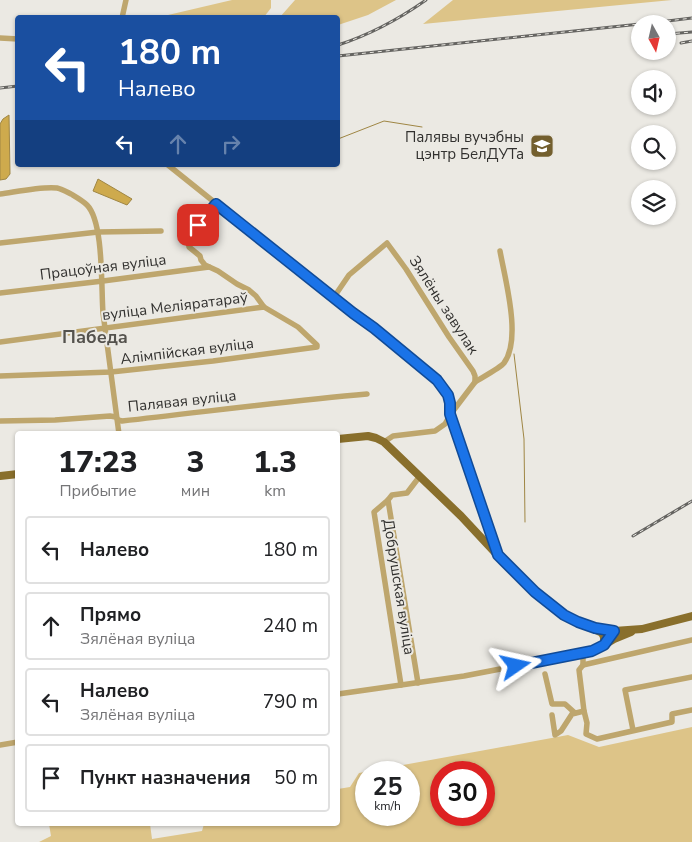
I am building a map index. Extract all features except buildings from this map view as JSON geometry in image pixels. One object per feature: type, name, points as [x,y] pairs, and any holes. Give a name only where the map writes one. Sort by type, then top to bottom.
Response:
[{"type":"main road","points":[[340,439],[368,436],[384,442],[535,592],[556,610],[602,632],[604,645]]},
{"type":"main road","points":[[0,476],[15,474]]},
{"type":"main road","points":[[604,645],[614,639],[642,629],[692,616]]},
{"type":"main road","points":[[595,628],[614,631],[642,629]]},
{"type":"street","points":[[123,15],[126,0]]},
{"type":"street","points":[[0,38],[15,39]]},
{"type":"street","points":[[170,167],[437,380],[448,395],[450,414],[498,555]]},
{"type":"street","points":[[0,194],[57,188],[87,205],[91,211],[98,232],[105,328],[119,431]]},
{"type":"street","points":[[216,204],[188,236],[190,247],[209,267],[249,290],[264,307]]},
{"type":"street","points":[[0,243],[98,232],[161,231]]},
{"type":"street","name":"Зялёны завулак","points":[[334,297],[349,275],[387,243],[473,371],[475,382]]},
{"type":"street","points":[[384,442],[393,436],[435,431],[445,424],[450,414],[475,382],[504,364],[511,348],[512,317],[500,251]]},
{"type":"street","name":"Працоўная вуліца","points":[[0,293],[209,267]]},
{"type":"street","name":"вуліца Меліяратараў","points":[[0,342],[264,307]]},
{"type":"street","name":"Алімпійская вуліца","points":[[0,376],[111,372],[317,347],[298,327],[264,307]]},
{"type":"street","name":"Палявая вуліца","points":[[0,421],[110,416],[116,417],[118,420],[151,418],[305,399],[367,394]]},
{"type":"street","points":[[418,683],[388,500],[392,495],[407,493],[420,476]]},
{"type":"street","name":"Добрушская вуліца","points":[[388,500],[374,512],[401,685]]},
{"type":"street","points":[[340,694],[464,676],[583,653],[598,649],[604,645],[614,631]]},
{"type":"street","points":[[692,640],[583,665],[579,670],[587,722],[586,734],[597,739],[672,722],[672,714],[692,710]]},
{"type":"street","points":[[583,653],[583,665]]},
{"type":"street","points":[[546,674],[552,704],[565,704],[576,713]]},
{"type":"street","points":[[633,730],[626,690],[692,676]]},
{"type":"street","points":[[552,715],[556,735],[561,731],[572,714],[584,711]]},
{"type":"street","points":[[0,745],[15,742]]},
{"type":"shaded area","points":[[232,0],[271,0],[271,8],[266,15],[168,15]]},
{"type":"shaded area","points":[[295,0],[396,0],[368,15],[340,24],[340,15],[282,15]]},
{"type":"shaded area","points":[[453,0],[672,0],[423,24]]},
{"type":"shaded area","points":[[9,115],[10,174],[6,179],[0,180],[0,124]]},
{"type":"shaded area","points":[[98,179],[132,199],[127,205],[93,191]]},
{"type":"shaded area","points":[[692,727],[692,842],[39,842],[51,836],[49,826],[150,826],[152,839],[202,831],[203,826],[340,826],[340,789],[350,787],[355,779],[355,826],[420,826],[420,762],[568,735],[599,747]]},
{"type":"waterway","points":[[340,138],[384,121],[422,127]]},
{"type":"waterway","points":[[514,354],[524,439],[525,522]]},
{"type":"railway","points":[[340,44],[384,26],[426,0]]},
{"type":"railway","points":[[676,20],[692,18]]},
{"type":"railway","points":[[340,56],[631,25]]},
{"type":"railway","points":[[676,33],[692,32]]},
{"type":"railway","points":[[681,43],[692,41]]},
{"type":"railway","points":[[0,88],[15,86]]},
{"type":"railway","points":[[633,536],[692,501]]},
{"type":"place","name":"Палявы вучэбны цэнтр БелДУТа","points":[[542,146]]},
{"type":"district","name":"Пабеда","points":[[95,337]]},
{"type":"route","points":[[198,225],[216,204],[437,380],[448,395],[451,407],[450,414],[498,555],[556,610],[578,622],[595,628],[614,631],[604,645],[598,649],[516,666]]}]
